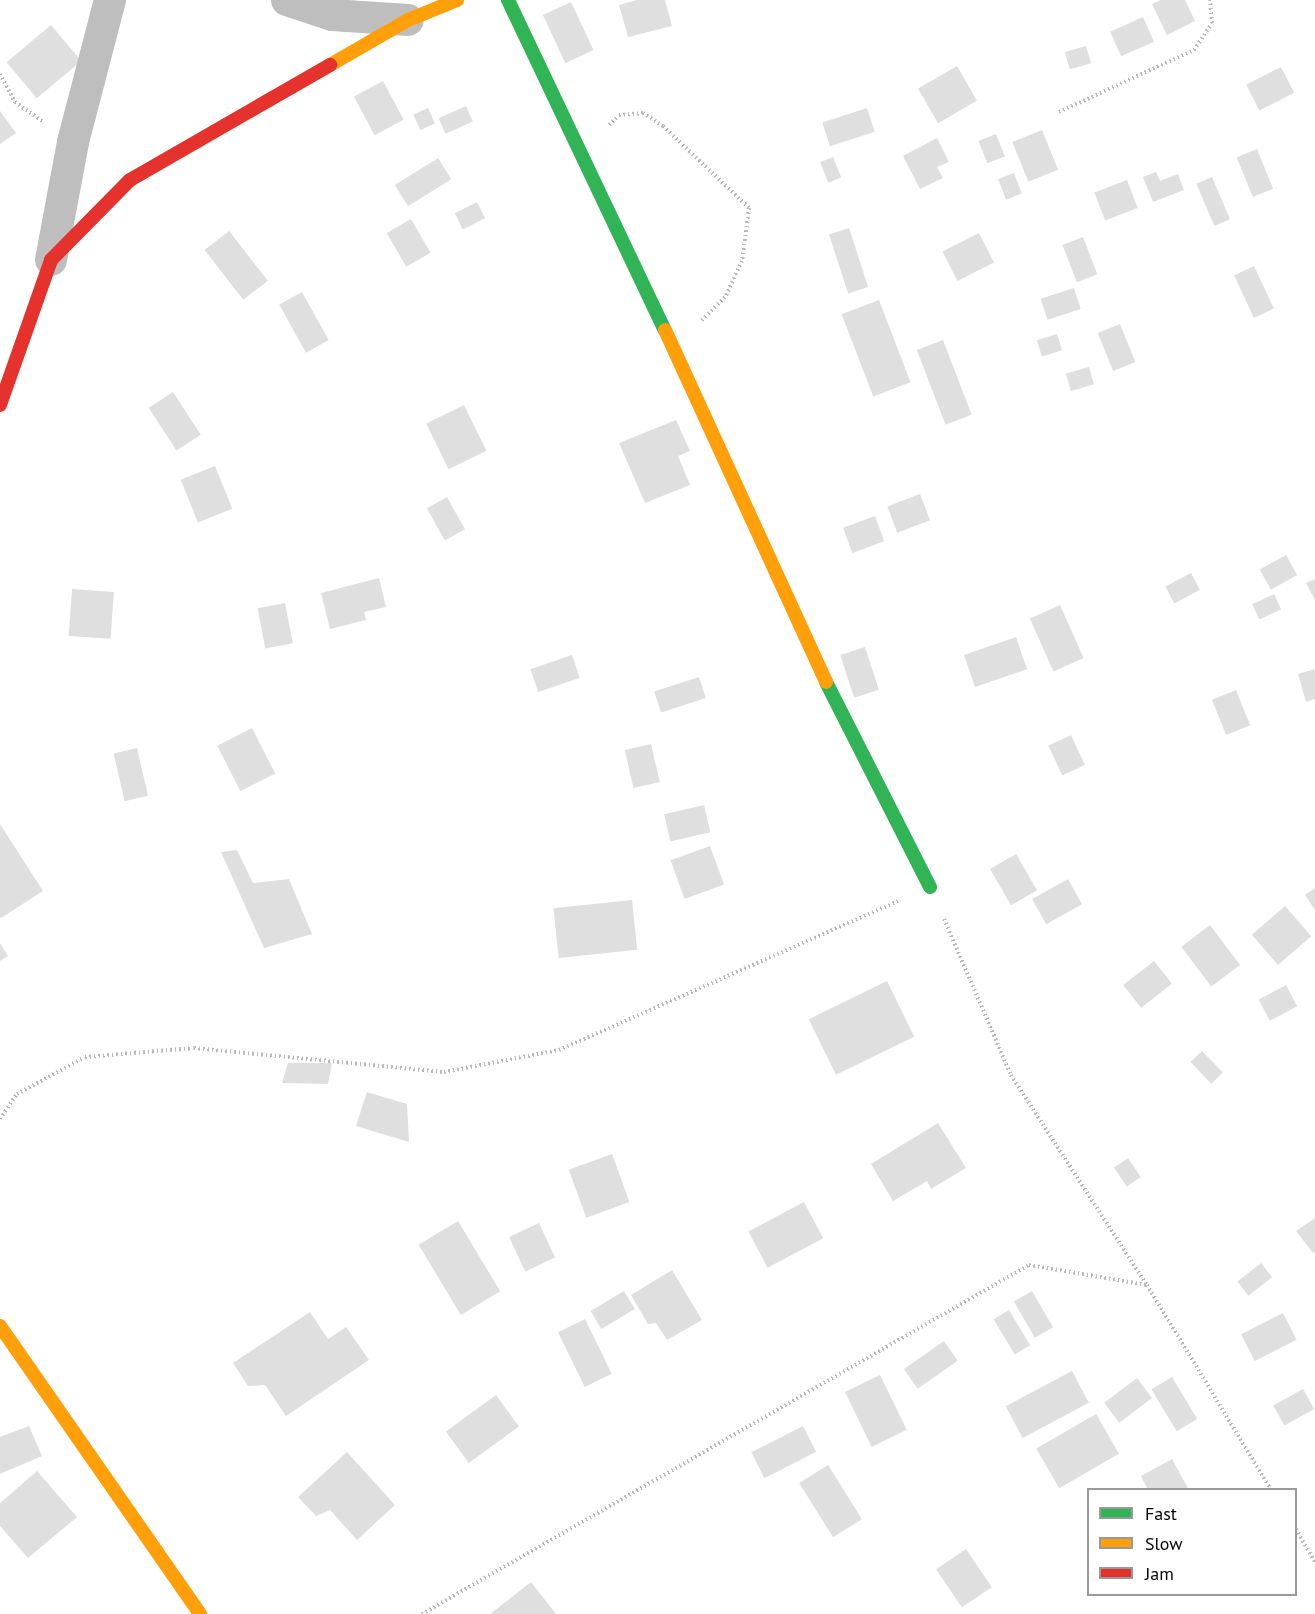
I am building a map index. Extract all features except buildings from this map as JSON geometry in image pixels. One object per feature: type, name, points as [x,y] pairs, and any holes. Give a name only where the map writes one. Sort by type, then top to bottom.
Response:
[{"type":"street","points":[[0,405],[51,260],[74,142],[110,0]]},
{"type":"street","points":[[287,0],[332,15],[408,20]]},
{"type":"street","points":[[51,260],[147,167],[408,20],[458,0]]},
{"type":"street","points":[[508,0],[565,117],[659,322],[739,485],[811,652],[930,887]]},
{"type":"street","points":[[0,1326],[200,1614]]},
{"type":"path","points":[[1059,112],[1194,50],[1212,22],[1210,0]]},
{"type":"path","points":[[0,74],[15,102],[74,142]]},
{"type":"path","points":[[565,117],[601,134],[619,115],[643,113],[663,126],[749,208],[742,261],[725,297],[698,323],[659,322]]},
{"type":"path","points":[[0,1119],[16,1094],[85,1057],[194,1048],[444,1071],[559,1050],[930,887],[1011,1075],[1147,1285],[1270,1488]]},
{"type":"path","points":[[422,1614],[1029,1265],[1147,1285]]},
{"type":"path","points":[[1297,1531],[1315,1562]]},
{"type":"traffic: fast","points":[[508,0],[665,330]]},
{"type":"traffic: fast","points":[[826,682],[930,887]]},
{"type":"traffic: slow","points":[[330,65],[408,20],[457,0]]},
{"type":"traffic: slow","points":[[665,330],[826,682]]},
{"type":"traffic: slow","points":[[0,1326],[200,1614]]},
{"type":"traffic: jam","points":[[0,405],[51,260],[130,180],[330,65]]}]
